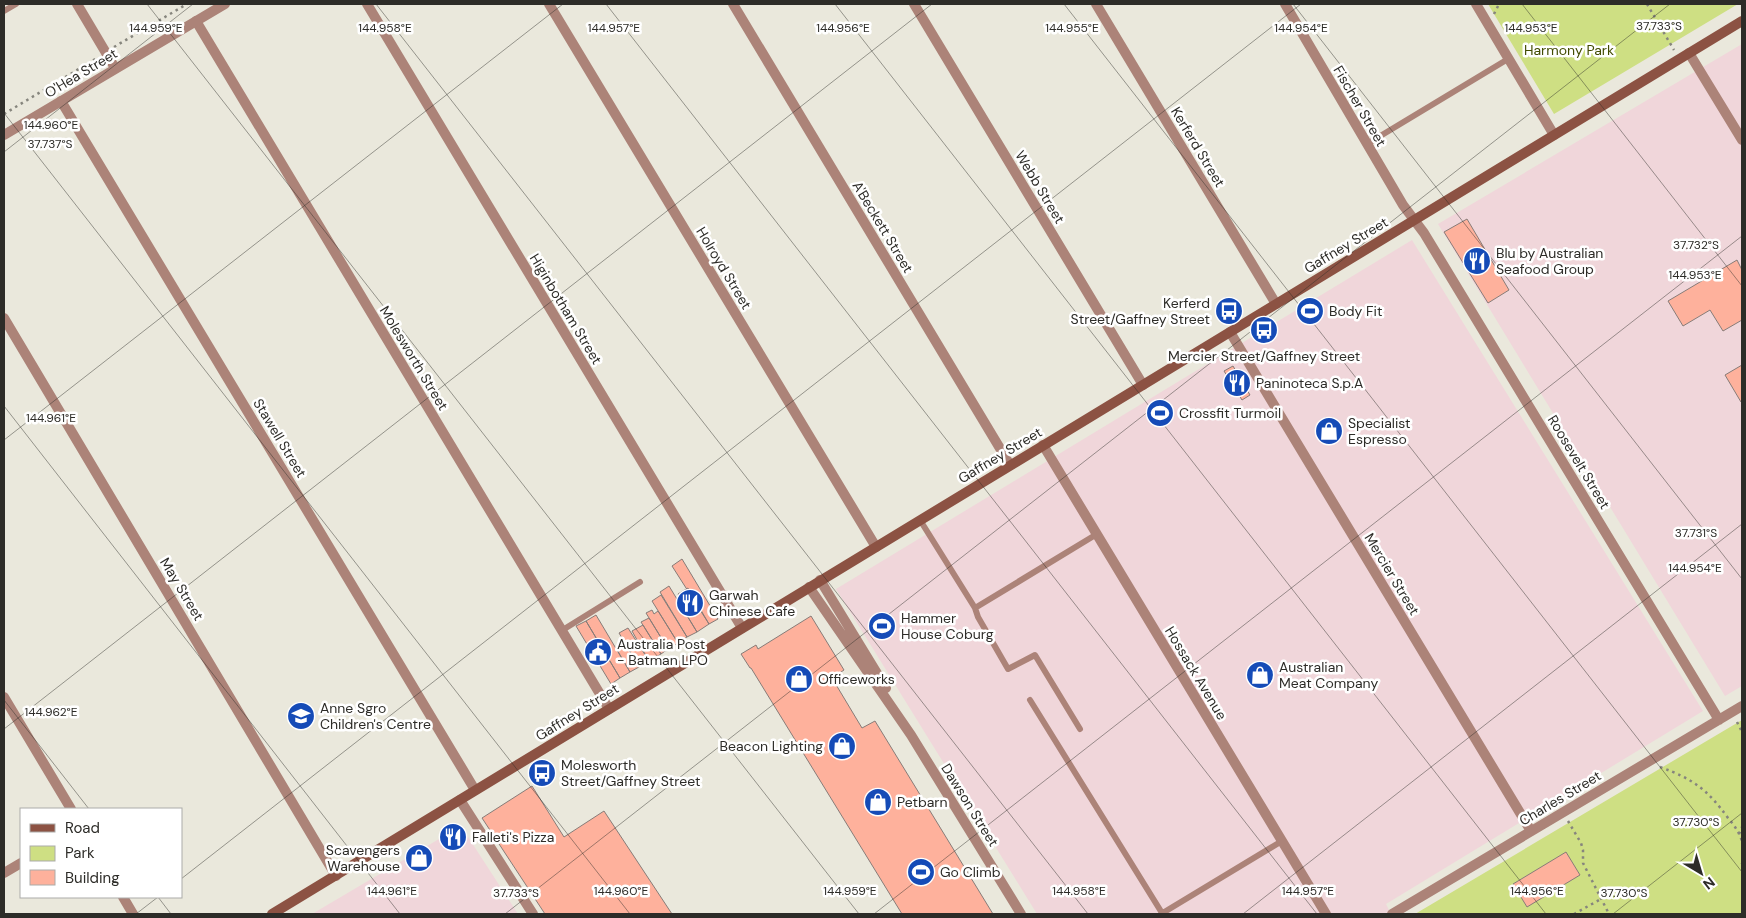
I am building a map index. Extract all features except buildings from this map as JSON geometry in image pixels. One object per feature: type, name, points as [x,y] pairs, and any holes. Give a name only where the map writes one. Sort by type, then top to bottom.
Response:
[{"type":"main road","name":"Gaffney Street","points":[[272,914],[1742,21]]},
{"type":"street","points":[[77,4],[116,68]]},
{"type":"street","name":"O'Hea Street","points":[[4,135],[225,4]]},
{"type":"street","name":"Higinbotham Street","points":[[367,4],[742,628]]},
{"type":"street","name":"Holroyd Street","points":[[549,4],[876,547]]},
{"type":"street","name":"A'Beckett Street","points":[[733,4],[1010,465]]},
{"type":"street","name":"Webb Street","points":[[914,4],[1143,385]]},
{"type":"street","name":"Kerferd Street","points":[[1096,4],[1276,304]]},
{"type":"street","name":"Fischer Street","points":[[1285,4],[1414,220]]},
{"type":"street","points":[[1476,4],[1554,135]]},
{"type":"street","name":"Molesworth Street","points":[[196,21],[609,709]]},
{"type":"street","points":[[1690,53],[1742,140]]},
{"type":"street","name":"Stawell Street","points":[[61,101],[475,790]]},
{"type":"street","name":"Roosevelt Street","points":[[1414,220],[1424,233],[1719,720]]},
{"type":"street","name":"May Street","points":[[4,318],[336,876]]},
{"type":"street","name":"Mercier Street","points":[[1230,332],[1531,831]]},
{"type":"street","name":"Hossack Avenue","points":[[1043,445],[1326,914]]},
{"type":"street","name":"Dawson Street","points":[[820,580],[885,687],[911,735]]},
{"type":"street","name":"Dawson Street","points":[[809,587],[911,735],[1021,914]]},
{"type":"street","points":[[4,697],[70,808]]},
{"type":"street","name":"Charles Street","points":[[1392,914],[1742,706]]},
{"type":"street","points":[[460,800],[533,914]]},
{"type":"street","points":[[4,874],[20,864]]},
{"type":"street","points":[[124,898],[133,914]]},
{"type":"lane","points":[[4,11],[16,4]]},
{"type":"lane","points":[[1367,144],[1508,59]]},
{"type":"lane","points":[[920,520],[975,608],[978,617],[1008,669],[1035,655],[1080,729]]},
{"type":"lane","points":[[975,608],[1097,534]]},
{"type":"lane","points":[[561,631],[640,582]]},
{"type":"lane","points":[[1030,700],[1162,914],[1282,842]]},
{"type":"path","points":[[1493,17],[1499,4]]},
{"type":"path","points":[[1647,4],[1679,59]]},
{"type":"path","points":[[1648,761],[1685,776],[1706,791],[1716,801],[1742,841]]},
{"type":"path","points":[[1568,820],[1581,843],[1583,863],[1609,914]]},
{"type":"path","points":[[1739,834],[1742,827]]},
{"type":"path","points":[[1574,914],[1601,899]]},
{"type":"shaded area","points":[[1742,44],[1742,686],[1725,696],[1438,224]]},
{"type":"shaded area","points":[[1412,240],[1703,711],[1386,904],[1391,914],[1037,914],[836,589]]},
{"type":"shaded area","points":[[461,826],[518,914],[312,914]]},
{"type":"green space","name":"Harmony Park","points":[[1488,4],[1738,4],[1554,114]]},
{"type":"green space","points":[[1742,720],[1742,914],[1415,914]]},
{"type":"place","name":"Blu by Australian Seafood Group","points":[[1477,261]]},
{"type":"place","name":"Kerferd Street/Gaffney Street","points":[[1229,311]]},
{"type":"place","name":"Body Fit","points":[[1310,311]]},
{"type":"place","name":"Mercier Street/Gaffney Street","points":[[1264,330]]},
{"type":"place","name":"Paninoteca S.p.A","points":[[1237,383]]},
{"type":"place","name":"Crossfit Turmoil","points":[[1160,413]]},
{"type":"place","name":"Specialist Espresso","points":[[1329,431]]},
{"type":"place","name":"Garwah Chinese Cafe","points":[[690,603]]},
{"type":"place","name":"Hammer House Coburg","points":[[882,626]]},
{"type":"place","name":"Australia Post - Batman LPO","points":[[598,652]]},
{"type":"place","name":"Australian Meat Company","points":[[1260,675]]},
{"type":"place","name":"Officeworks","points":[[799,679]]},
{"type":"place","name":"Anne Sgro Children's Centre","points":[[301,716]]},
{"type":"place","name":"Beacon Lighting","points":[[842,746]]},
{"type":"place","name":"Molesworth Street/Gaffney Street","points":[[542,773]]},
{"type":"place","name":"Petbarn","points":[[878,802]]},
{"type":"place","name":"Falleti's Pizza","points":[[453,837]]},
{"type":"place","name":"Scavengers Warehouse","points":[[419,858]]},
{"type":"place","name":"Go Climb","points":[[921,872]]}]
